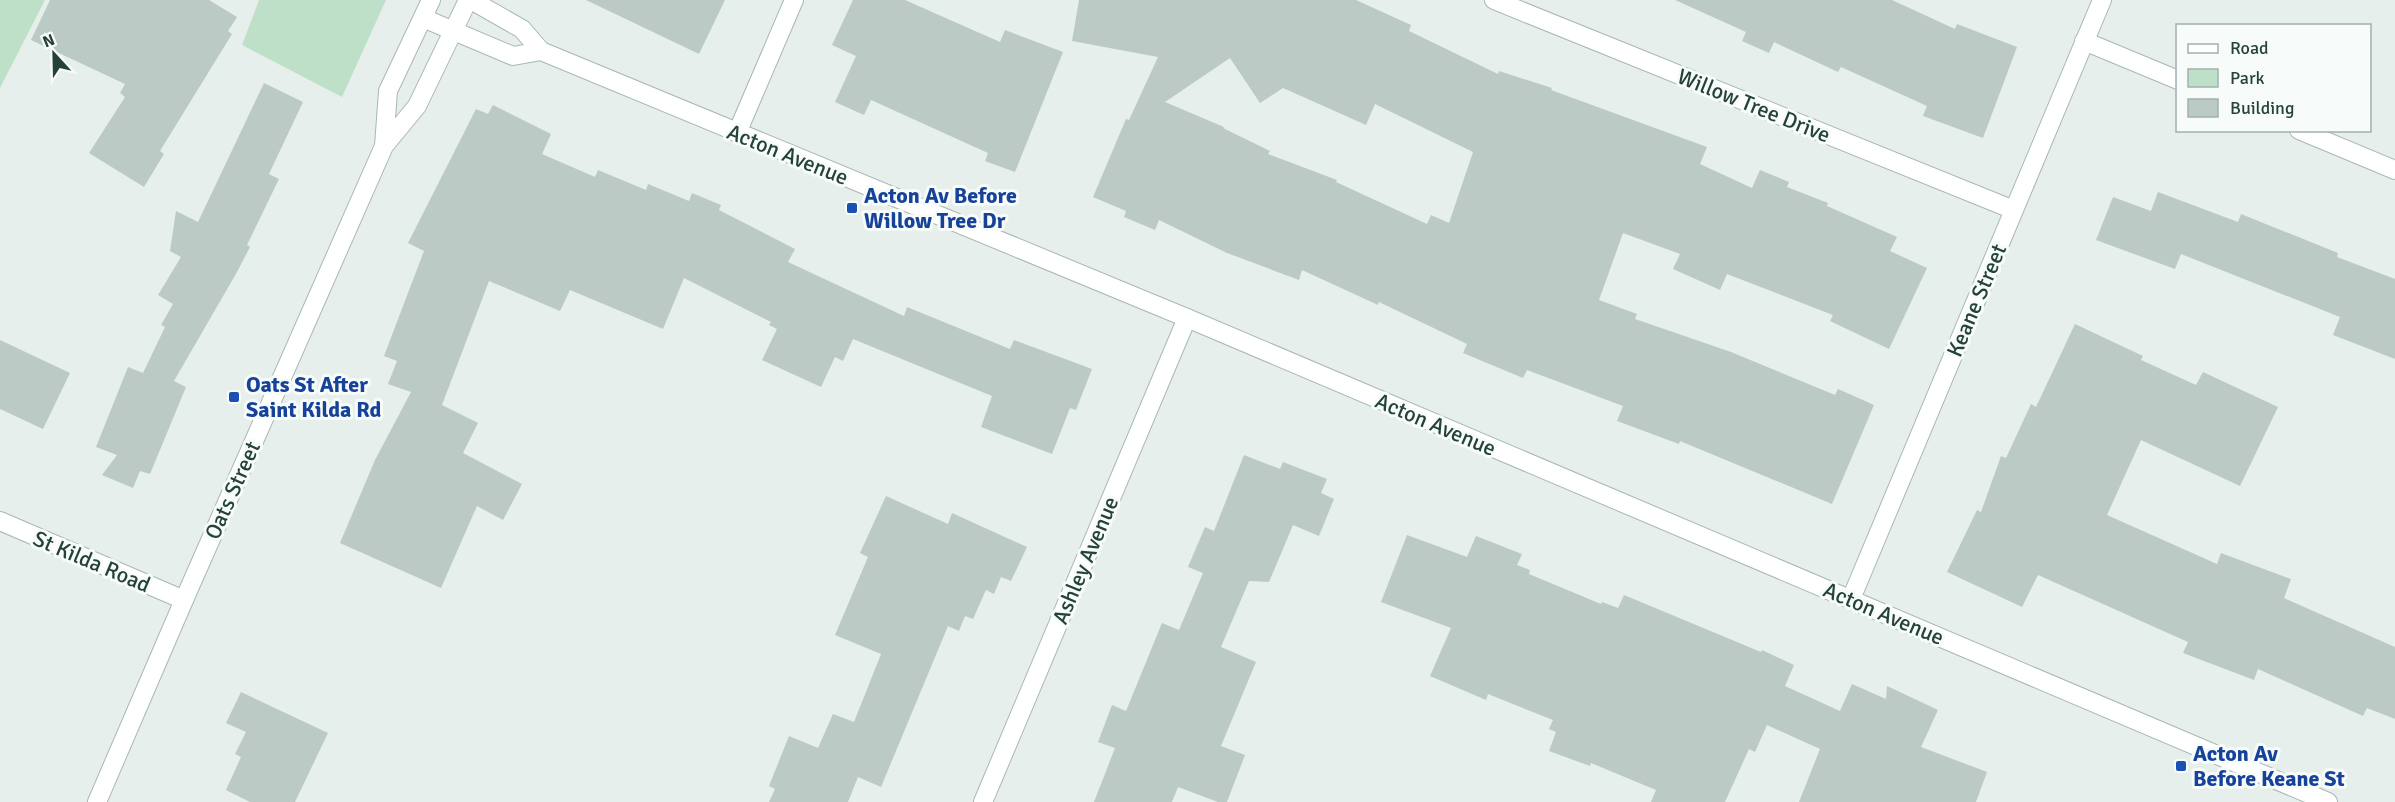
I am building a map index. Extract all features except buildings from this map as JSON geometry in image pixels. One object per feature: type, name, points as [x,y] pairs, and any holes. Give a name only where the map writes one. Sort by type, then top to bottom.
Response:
[{"type":"street","name":"Oats Street","points":[[384,146],[388,91],[431,0]]},
{"type":"street","name":"Oats Street","points":[[97,802],[384,146],[417,106],[469,0]]},
{"type":"street","name":"Acton Avenue","points":[[469,0],[522,29],[541,51],[1187,318],[2328,802]]},
{"type":"street","points":[[737,133],[794,0]]},
{"type":"street","name":"Willow Tree Drive","points":[[1494,0],[2014,210]]},
{"type":"street","name":"Keane Street","points":[[1851,599],[2102,0]]},
{"type":"street","points":[[423,18],[513,56],[541,51]]},
{"type":"street","points":[[2084,41],[2176,79]]},
{"type":"street","points":[[2304,132],[2395,170]]},
{"type":"street","name":"Ashley Avenue","points":[[983,802],[1187,318]]},
{"type":"street","name":"St Kilda Road","points":[[0,521],[184,600]]},
{"type":"green space","points":[[0,0],[45,0],[0,88]]},
{"type":"green space","points":[[259,0],[386,0],[342,97],[242,45]]},
{"type":"place","name":"Acton Av Before Willow Tree Dr","points":[[852,208]]},
{"type":"place","name":"Oats St After Saint Kilda Rd","points":[[234,397]]},
{"type":"place","name":"Acton Av Before Keane St","points":[[2181,766]]}]
